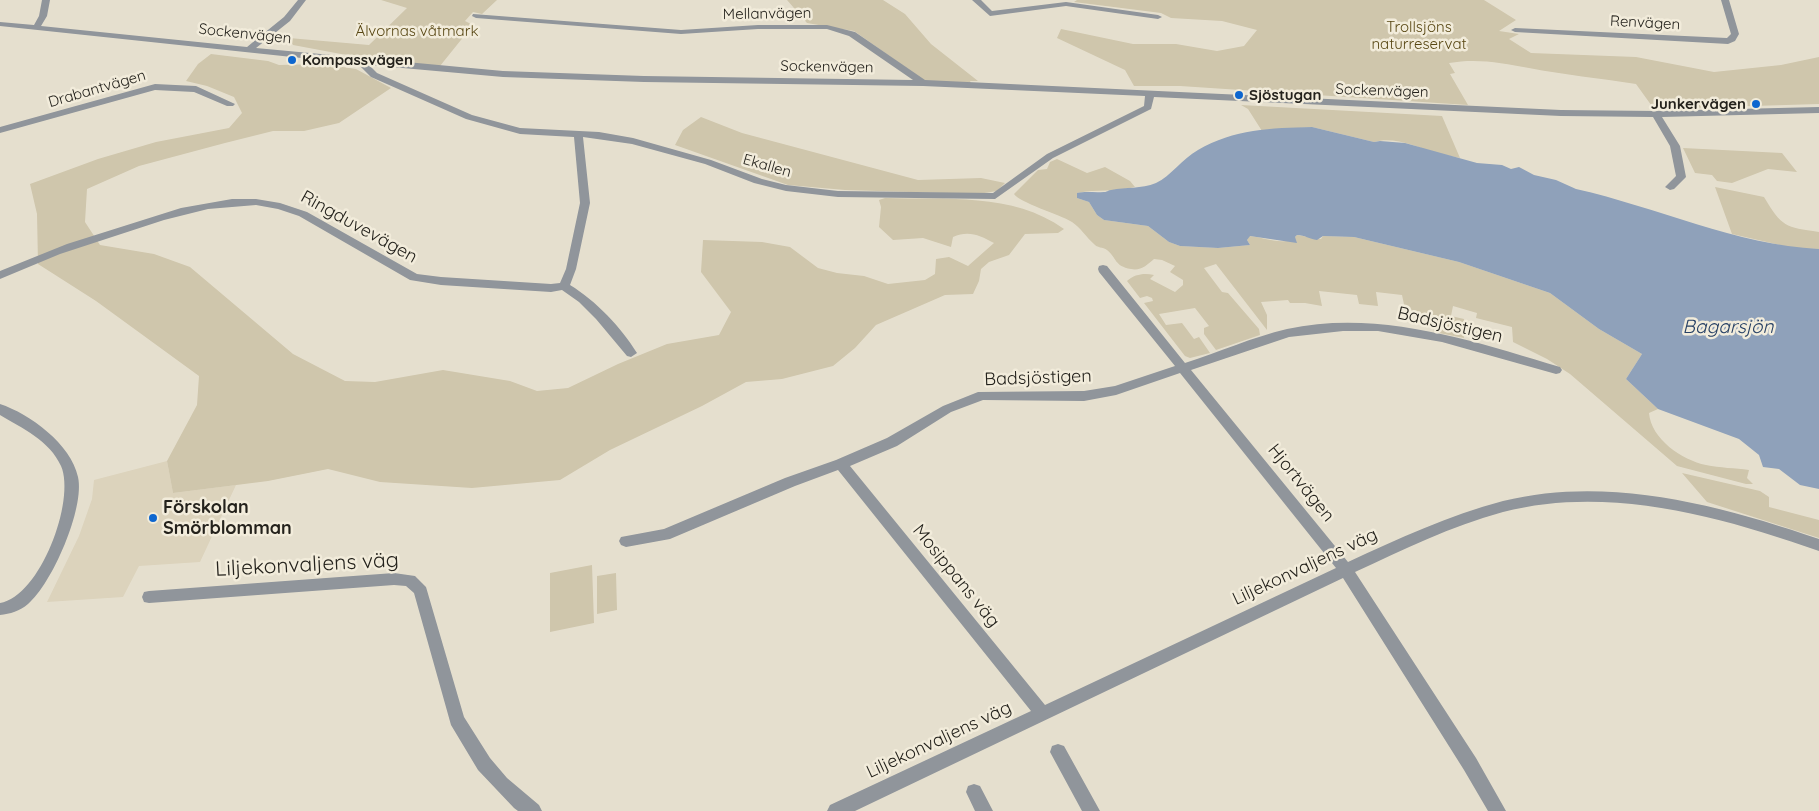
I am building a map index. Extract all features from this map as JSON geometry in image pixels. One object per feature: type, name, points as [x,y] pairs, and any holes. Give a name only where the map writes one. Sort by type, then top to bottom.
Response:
[{"type":"street","points":[[36,28],[43,16],[46,0]]},
{"type":"street","points":[[249,50],[287,19],[302,0]]},
{"type":"street","points":[[976,0],[990,14],[1066,4],[1158,17]]},
{"type":"street","name":"Renvägen","points":[[1515,30],[1728,41],[1735,34],[1725,0]]},
{"type":"street","name":"Mellanvägen","points":[[476,16],[680,32],[758,27],[827,27],[852,34],[922,83]]},
{"type":"street","name":"Sockenvägen","points":[[0,24],[361,62],[502,74],[644,79],[922,83],[1560,113],[1656,114],[1819,110]]},
{"type":"street","name":"Ekallen","points":[[361,62],[374,75],[469,117],[520,131],[614,137],[688,155],[758,181],[786,188],[838,194],[995,196],[1050,156],[1148,107],[1150,94]]},
{"type":"street","name":"Drabantvägen","points":[[0,130],[155,87],[196,89],[230,104]]},
{"type":"street","points":[[1656,114],[1675,146],[1679,160],[1681,178],[1670,187]]},
{"type":"street","points":[[578,134],[585,203],[571,268],[564,286],[575,293],[618,336],[631,353]]},
{"type":"street","name":"Ringduvevägen","points":[[0,275],[47,254],[168,215],[203,206],[250,201],[288,207],[322,223],[414,277],[441,281],[550,288],[564,286]]},
{"type":"street","name":"Hjortvägen","points":[[1103,269],[1345,569],[1470,764],[1497,811]]},
{"type":"street","name":"Badsjöstigen","points":[[626,541],[665,535],[790,482],[841,464],[892,442],[947,409],[982,395],[1084,396],[1116,390],[1288,333],[1343,327],[1378,328],[1412,332],[1442,338],[1556,370]]},
{"type":"street","points":[[0,409],[32,427],[50,441],[66,462],[72,480],[70,511],[48,565],[25,599],[8,608],[0,609]]},
{"type":"street","name":"Mosippans väg","points":[[841,464],[946,592],[1042,714]]},
{"type":"street","name":"Liljekonvaljens väg","points":[[836,811],[1345,569],[1487,510],[1512,504],[1566,498],[1628,498],[1696,508],[1764,526],[1819,545]]},
{"type":"street","name":"Liljekonvaljens väg","points":[[148,597],[394,579],[407,579],[416,583],[421,591],[457,720],[490,770],[520,802],[533,811]]},
{"type":"street","points":[[1058,752],[1091,811]]},
{"type":"street","points":[[974,792],[984,811]]},
{"type":"shaded area","name":"Förskolan Smörblomman","points":[[167,461],[173,493],[236,485],[200,562],[139,566],[123,597],[47,602],[79,536],[92,499],[94,480]]},
{"type":"green space","name":"Älvornas våtmark","points":[[381,0],[497,0],[482,14],[473,12],[465,21],[473,25],[440,66],[341,54],[293,45],[289,38],[369,45],[407,8]]},
{"type":"green space","points":[[787,0],[883,0],[905,14],[931,44],[978,81],[970,81],[971,83],[925,81],[854,31],[807,23]]},
{"type":"green space","name":"Trollsjöns naturreservat","points":[[1077,0],[1484,0],[1516,20],[1499,31],[1519,34],[1509,39],[1531,53],[1636,57],[1714,72],[1781,65],[1819,57],[1819,104],[1654,109],[1636,84],[1479,61],[1449,63],[1455,73],[1450,74],[1468,105],[1180,86],[1134,86],[1125,70],[1057,38],[1061,29],[1133,44],[1176,44],[1217,51],[1244,46],[1257,30],[1222,21],[1171,18],[1161,13],[1074,2]]},
{"type":"green space","points":[[211,54],[268,61],[279,65],[322,64],[356,69],[391,88],[339,123],[304,131],[273,131],[139,166],[87,189],[85,222],[100,245],[154,254],[190,267],[293,354],[345,381],[375,382],[443,370],[510,381],[537,391],[568,388],[618,364],[667,344],[719,335],[731,312],[701,272],[703,240],[762,242],[790,247],[818,268],[837,273],[864,276],[888,284],[925,280],[935,274],[936,259],[949,257],[968,266],[994,243],[979,236],[969,234],[953,237],[951,247],[923,238],[893,240],[879,227],[881,207],[879,200],[885,198],[955,199],[1001,203],[1044,217],[1064,229],[1058,233],[1025,234],[1009,255],[989,262],[981,269],[979,281],[973,294],[945,295],[876,325],[855,348],[833,366],[782,379],[746,382],[702,406],[610,450],[560,480],[472,488],[380,482],[328,469],[268,481],[173,493],[167,461],[197,405],[199,376],[96,301],[38,264],[37,214],[30,184],[98,159],[156,142],[229,128],[242,113],[234,97],[207,86],[186,81],[198,64]]},
{"type":"green space","points":[[1241,105],[1442,116],[1460,158],[1397,141],[1374,142],[1312,127],[1262,131],[1248,109]]},
{"type":"green space","points":[[701,117],[742,133],[918,180],[981,178],[1005,183],[997,191],[978,194],[845,190],[788,185],[675,145],[683,130]]},
{"type":"green space","points":[[1683,148],[1782,153],[1797,172],[1768,169],[1732,183],[1717,181],[1712,175],[1695,173]]},
{"type":"green space","points":[[1057,159],[1087,173],[1105,167],[1130,181],[1135,187],[1077,193],[1077,198],[1089,202],[1097,215],[1104,220],[1148,226],[1169,242],[1180,246],[1218,248],[1250,245],[1247,240],[1249,236],[1275,241],[1287,241],[1297,235],[1321,239],[1323,236],[1354,237],[1459,262],[1550,293],[1599,329],[1642,354],[1626,379],[1658,409],[1649,413],[1651,422],[1655,431],[1669,447],[1697,462],[1711,466],[1749,470],[1747,478],[1753,484],[1746,484],[1677,466],[1570,374],[1547,359],[1513,342],[1512,327],[1476,318],[1477,313],[1453,306],[1451,316],[1464,319],[1464,338],[1434,332],[1424,316],[1405,309],[1402,295],[1376,292],[1378,306],[1359,304],[1357,295],[1319,291],[1322,306],[1290,303],[1288,300],[1261,302],[1267,315],[1267,330],[1216,264],[1204,268],[1222,292],[1228,293],[1259,329],[1260,335],[1216,350],[1204,334],[1204,328],[1209,326],[1195,308],[1159,314],[1166,325],[1182,323],[1194,339],[1199,337],[1210,353],[1190,358],[1185,356],[1144,303],[1153,301],[1152,298],[1147,296],[1140,298],[1127,281],[1140,275],[1154,275],[1150,279],[1175,292],[1183,285],[1183,280],[1170,272],[1175,266],[1162,260],[1154,259],[1138,269],[1125,268],[1107,250],[1095,245],[1072,222],[1024,201],[1014,194],[1038,170],[1047,169],[1050,162]]},
{"type":"green space","points":[[1715,187],[1764,197],[1775,214],[1786,224],[1799,229],[1819,232],[1819,249],[1793,248],[1732,234]]},
{"type":"green space","points":[[1682,473],[1760,491],[1769,497],[1769,507],[1819,520],[1819,538],[1707,502]]},
{"type":"green space","points":[[592,565],[594,623],[550,632],[550,573]]},
{"type":"green space","points":[[616,573],[617,610],[597,614],[597,576]]},
{"type":"water","name":"Bagarsjön","points":[[1312,127],[1374,142],[1405,143],[1477,163],[1502,165],[1511,169],[1519,167],[1534,175],[1556,180],[1576,189],[1727,233],[1788,246],[1819,249],[1819,489],[1800,485],[1779,469],[1763,467],[1759,455],[1739,439],[1658,409],[1626,379],[1642,354],[1599,329],[1550,293],[1459,262],[1354,237],[1323,236],[1317,240],[1297,235],[1295,237],[1297,243],[1250,236],[1247,240],[1250,245],[1218,248],[1180,246],[1169,242],[1148,226],[1104,220],[1097,215],[1089,202],[1077,198],[1077,193],[1105,192],[1156,183],[1198,150],[1225,138],[1267,129]]},
{"type":"place","name":"Kompassvägen","points":[[292,60]]},
{"type":"place","name":"Sjöstugan","points":[[1239,95]]},
{"type":"place","name":"Junkervägen","points":[[1756,104]]},
{"type":"place","name":"Förskolan Smörblomman","points":[[153,518]]}]
